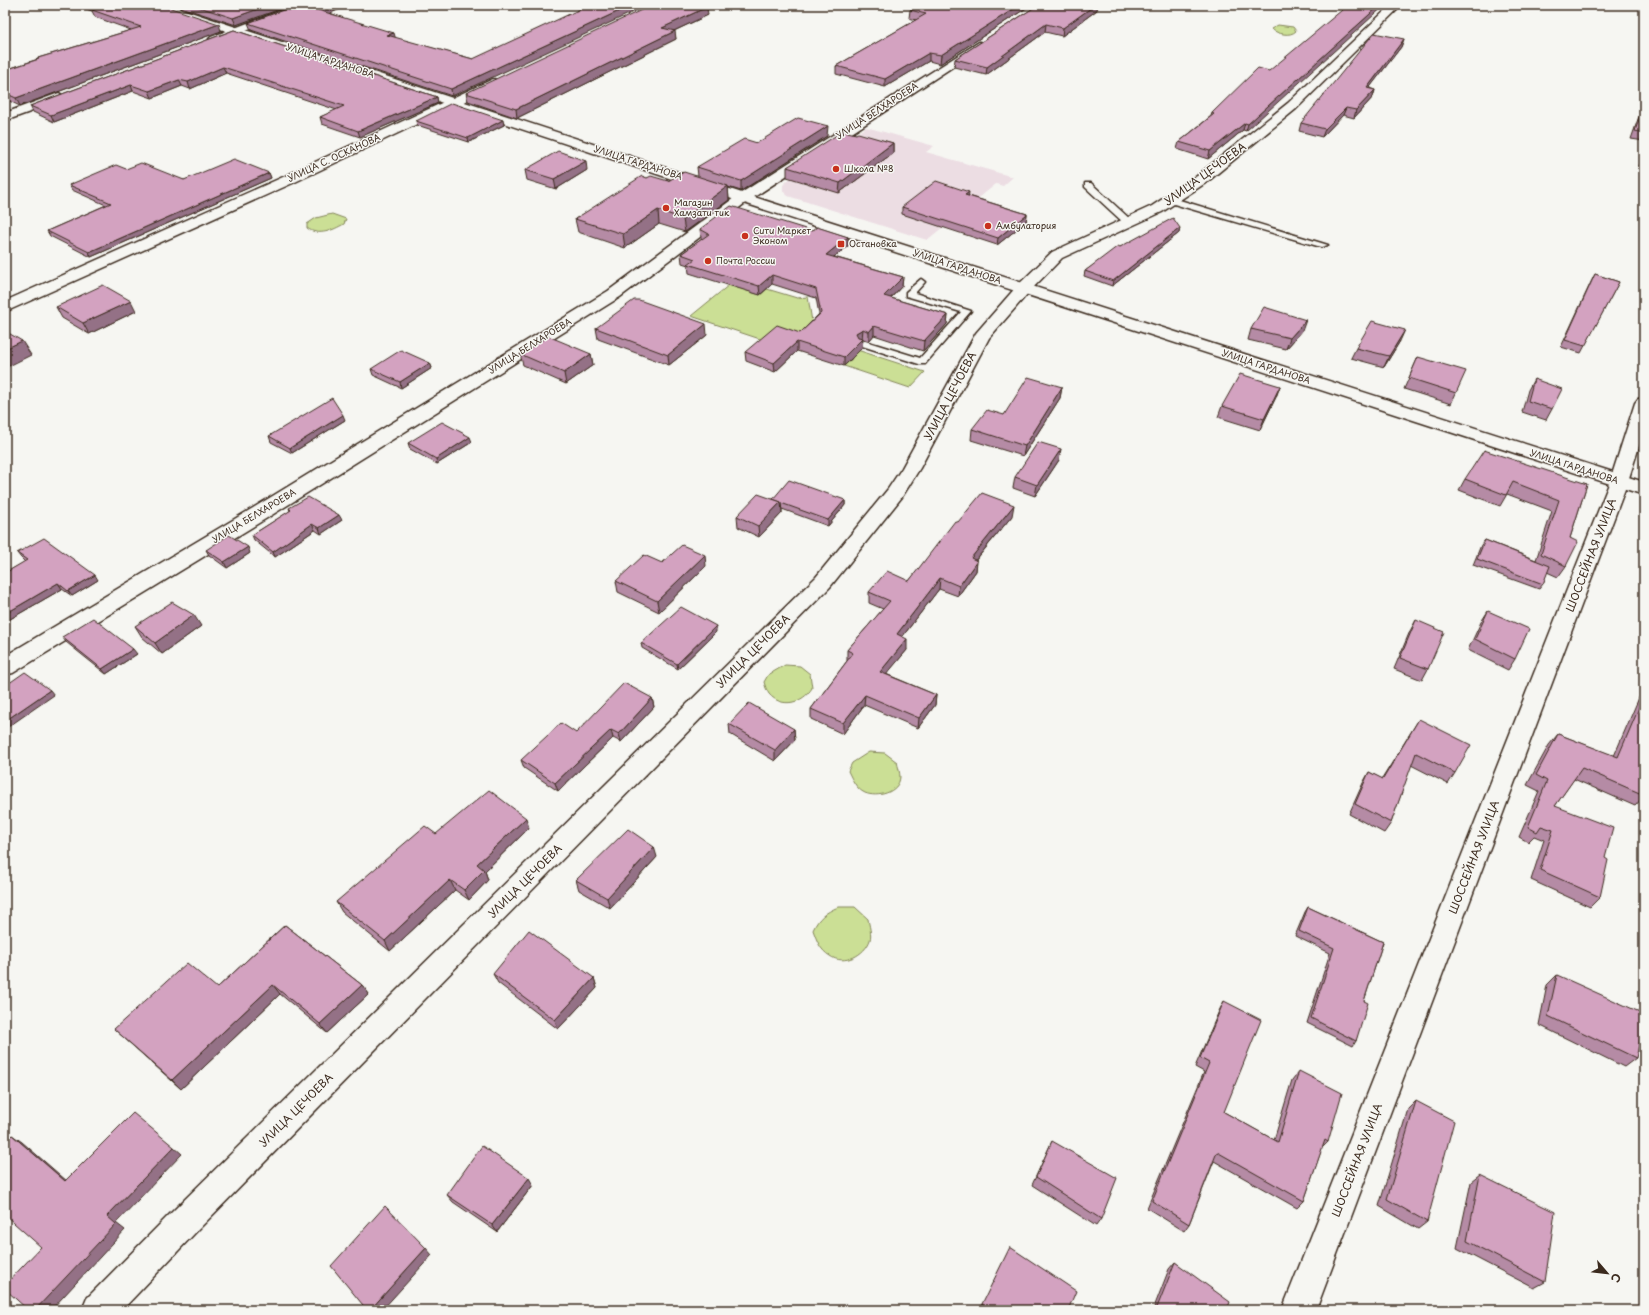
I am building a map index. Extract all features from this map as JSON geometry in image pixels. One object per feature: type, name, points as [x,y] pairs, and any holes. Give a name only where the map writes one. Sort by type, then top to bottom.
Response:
[{"type":"street","name":"УЛИЦА ГАРДАНОВА","points":[[158,5],[743,198],[1644,489]]},
{"type":"street","points":[[206,42],[305,5]]},
{"type":"street","name":"УЛИЦА ЦЕЧОЕВА","points":[[99,1310],[195,1211],[822,582],[895,493],[911,468],[982,336],[1023,289],[1057,255],[1157,209],[1202,179],[1292,106],[1397,5]]},
{"type":"street","name":"УЛИЦА БЕЛХАРОЕВА","points":[[5,667],[260,513],[614,294],[743,198],[995,35]]},
{"type":"street","name":"УЛИЦА С. ОСКАНОВА","points":[[5,307],[288,180],[503,79]]},
{"type":"street","points":[[5,117],[72,92]]},
{"type":"street","name":"ШОССЕЙНАЯ УЛИЦА","points":[[1299,1310],[1620,481],[1644,403]]},
{"type":"lane","points":[[1088,185],[1128,222]]},
{"type":"lane","points":[[1170,200],[1324,245]]},
{"type":"lane","points":[[920,282],[909,294],[967,311],[922,362]]},
{"type":"lane","points":[[862,343],[932,364]]},
{"type":"shaded area","points":[[866,127],[934,146],[926,152],[1013,177],[1003,186],[996,184],[927,240],[788,196],[783,191],[783,185],[788,180]]},
{"type":"green space","points":[[1278,25],[1293,27],[1296,31],[1291,34],[1284,34],[1271,29]]},
{"type":"green space","points":[[332,214],[346,219],[344,224],[326,232],[316,232],[307,228],[307,224],[316,218]]},
{"type":"green space","points":[[729,285],[760,295],[767,289],[797,298],[808,297],[815,340],[769,342],[691,316]]},
{"type":"green space","points":[[848,347],[925,372],[910,388],[844,366],[852,359]]},
{"type":"green space","points":[[785,665],[800,666],[810,674],[812,688],[798,700],[786,703],[774,699],[768,693],[764,682],[768,675]]},
{"type":"green space","points":[[869,752],[885,753],[897,762],[900,777],[899,782],[896,787],[887,793],[875,795],[865,793],[859,789],[848,771],[852,763]]},
{"type":"green space","points":[[838,907],[855,907],[868,919],[871,938],[864,950],[859,954],[841,960],[830,956],[824,951],[819,945],[813,930],[823,916],[829,911]]},
{"type":"building","points":[[92,5],[162,5],[219,24],[16,98],[5,93],[5,70],[39,59],[38,58],[141,27],[92,10],[99,8]]},
{"type":"building","points":[[193,5],[269,5],[233,18]]},
{"type":"building","points":[[297,5],[330,5],[318,10],[394,33],[387,35],[473,59],[589,5],[632,5],[451,89],[248,23]]},
{"type":"building","points":[[652,5],[699,5],[707,7],[662,28],[675,31],[516,109],[466,93]]},
{"type":"building","points":[[917,5],[1020,5],[941,55],[929,53],[885,79],[836,66],[926,14],[910,10]]},
{"type":"building","points":[[1038,5],[1095,5],[1063,28],[1046,24],[987,67],[955,59]]},
{"type":"building","points":[[1348,5],[1380,5],[1248,124],[1245,123],[1210,151],[1179,142],[1214,114],[1212,113],[1258,68],[1269,71]]},
{"type":"building","points":[[234,30],[437,97],[358,131],[320,117],[344,106],[223,67],[188,82],[179,80],[149,91],[131,85],[51,115],[30,106]]},
{"type":"building","points":[[1374,33],[1404,39],[1367,88],[1375,90],[1356,110],[1346,108],[1325,129],[1301,123]]},
{"type":"building","points":[[452,103],[503,120],[468,138],[416,121]]},
{"type":"building","points":[[1642,111],[1644,111],[1644,133],[1635,131]]},
{"type":"building","points":[[798,118],[828,126],[741,181],[697,167],[744,139],[757,143]]},
{"type":"building","points":[[843,131],[856,134],[858,133],[893,143],[840,183],[787,167]]},
{"type":"building","points":[[558,151],[586,161],[554,179],[525,170]]},
{"type":"building","points":[[234,159],[269,173],[89,252],[47,231],[111,203],[69,185],[116,165],[126,169],[141,163],[184,180]]},
{"type":"building","points":[[684,172],[728,186],[683,219],[658,210],[623,234],[575,219],[642,176],[647,178],[651,176],[668,181]]},
{"type":"building","points":[[936,181],[969,192],[965,195],[1027,214],[998,238],[902,207]]},
{"type":"building","points":[[731,206],[812,231],[817,227],[848,237],[826,255],[903,277],[884,296],[948,315],[924,341],[874,326],[869,332],[863,329],[856,333],[858,337],[863,338],[844,357],[797,342],[774,363],[745,352],[777,325],[800,333],[821,313],[816,289],[772,275],[759,286],[688,264],[695,259],[681,254],[709,234],[700,229]]},
{"type":"building","points":[[1173,218],[1180,228],[1113,281],[1085,271],[1118,246],[1120,247]]},
{"type":"building","points":[[1595,274],[1619,282],[1585,346],[1565,340]]},
{"type":"building","points":[[103,285],[131,301],[83,323],[56,307]]},
{"type":"building","points":[[634,300],[639,300],[706,324],[668,355],[596,328]]},
{"type":"building","points":[[1264,307],[1306,320],[1290,338],[1251,329]]},
{"type":"building","points":[[1372,321],[1405,330],[1389,356],[1356,348]]},
{"type":"building","points":[[5,331],[22,341],[5,349]]},
{"type":"building","points":[[548,336],[591,354],[564,373],[520,354]]},
{"type":"building","points":[[401,350],[430,363],[400,382],[371,369]]},
{"type":"building","points":[[1418,357],[1466,371],[1456,393],[1409,378]]},
{"type":"building","points":[[1240,374],[1280,386],[1264,419],[1222,406]]},
{"type":"building","points":[[1028,377],[1062,387],[1025,446],[972,429],[987,410],[1004,415]]},
{"type":"building","points":[[1534,379],[1562,389],[1552,409],[1528,401]]},
{"type":"building","points":[[332,398],[343,415],[290,448],[269,436]]},
{"type":"building","points":[[442,422],[470,437],[436,459],[408,443]]},
{"type":"building","points":[[1038,442],[1061,449],[1037,485],[1015,477]]},
{"type":"building","points":[[1484,450],[1587,484],[1570,538],[1578,542],[1566,566],[1541,554],[1559,500],[1513,482],[1506,495],[1465,479]]},
{"type":"building","points":[[789,480],[845,500],[828,520],[773,499]]},
{"type":"building","points":[[982,493],[1014,505],[971,558],[977,561],[959,586],[940,578],[897,634],[907,639],[880,672],[936,695],[919,718],[865,695],[843,723],[811,709],[853,653],[847,650],[890,601],[869,592],[887,571],[909,581],[955,521],[958,522]]},
{"type":"building","points":[[758,494],[781,502],[758,526],[737,516]]},
{"type":"building","points":[[308,497],[339,515],[319,528],[312,524],[273,552],[252,535],[291,510],[289,508]]},
{"type":"building","points":[[229,535],[248,547],[224,562],[206,550]]},
{"type":"building","points":[[44,538],[95,575],[68,591],[58,583],[5,614],[5,573],[27,560],[17,553]]},
{"type":"building","points":[[1485,540],[1550,566],[1543,584],[1477,559]]},
{"type":"building","points":[[682,545],[705,555],[657,601],[616,581],[644,555],[662,563]]},
{"type":"building","points":[[172,602],[194,615],[155,643],[135,626]]},
{"type":"building","points":[[681,607],[716,626],[677,664],[641,643]]},
{"type":"building","points":[[1488,611],[1529,629],[1515,659],[1475,639]]},
{"type":"building","points":[[93,618],[133,649],[102,669],[62,637]]},
{"type":"building","points":[[1416,620],[1444,632],[1428,669],[1400,658]]},
{"type":"building","points":[[25,672],[50,690],[5,721],[5,686]]},
{"type":"building","points":[[624,683],[652,698],[619,734],[611,730],[555,783],[521,760],[561,723],[576,733]]},
{"type":"building","points":[[1644,696],[1644,795],[1582,768],[1555,806],[1613,828],[1605,858],[1608,860],[1600,897],[1540,870],[1553,830],[1541,826],[1537,832],[1528,827],[1547,781],[1536,775],[1558,734],[1618,757]]},
{"type":"building","points":[[749,703],[794,729],[775,750],[729,724]]},
{"type":"building","points":[[1419,719],[1471,745],[1455,773],[1416,753],[1391,823],[1355,804],[1369,772],[1383,779]]},
{"type":"building","points":[[489,790],[526,818],[477,864],[484,870],[464,890],[450,880],[385,941],[336,902],[425,826],[436,834]]},
{"type":"building","points":[[628,829],[654,847],[607,898],[576,880]]},
{"type":"building","points":[[1308,907],[1383,942],[1364,1001],[1368,1003],[1356,1041],[1311,1018],[1334,948],[1299,931]]},
{"type":"building","points":[[285,925],[362,985],[320,1024],[273,985],[172,1080],[114,1029],[187,963],[217,988]]},
{"type":"building","points":[[529,930],[594,978],[555,1020],[493,974]]},
{"type":"building","points":[[1557,975],[1644,1014],[1644,1022],[1636,1058],[1548,1016]]},
{"type":"building","points":[[1224,1001],[1261,1020],[1224,1112],[1278,1142],[1299,1071],[1342,1093],[1328,1142],[1325,1140],[1304,1201],[1217,1152],[1189,1224],[1152,1201],[1209,1063],[1200,1058]]},
{"type":"building","points":[[1416,1101],[1454,1121],[1427,1222],[1387,1199]]},
{"type":"building","points":[[133,1113],[174,1147],[107,1216],[116,1224],[35,1310],[28,1310],[5,1289],[5,1285],[41,1247],[5,1215],[5,1141],[12,1135],[65,1181]]},
{"type":"building","points":[[1052,1141],[1117,1178],[1101,1219],[1036,1177]]},
{"type":"building","points":[[482,1146],[529,1178],[492,1225],[447,1195]]},
{"type":"building","points":[[1480,1175],[1555,1212],[1545,1282],[1467,1241]]},
{"type":"building","points":[[385,1206],[426,1248],[370,1310],[367,1310],[331,1266]]},
{"type":"building","points":[[1010,1247],[1076,1291],[1068,1310],[990,1310],[982,1304]]},
{"type":"building","points":[[1175,1262],[1230,1302],[1227,1310],[1156,1310]]},
{"type":"place","name":"Школа №8","points":[[836,169]]},
{"type":"place","name":"Магазин Хамзати тик","points":[[666,208]]},
{"type":"place","name":"Амбулатория","points":[[988,226]]},
{"type":"place","name":"Сити Маркет Эконом","points":[[745,236]]},
{"type":"place","name":"Остановка","points":[[841,244]]},
{"type":"place","name":"Почта России","points":[[708,261]]}]
